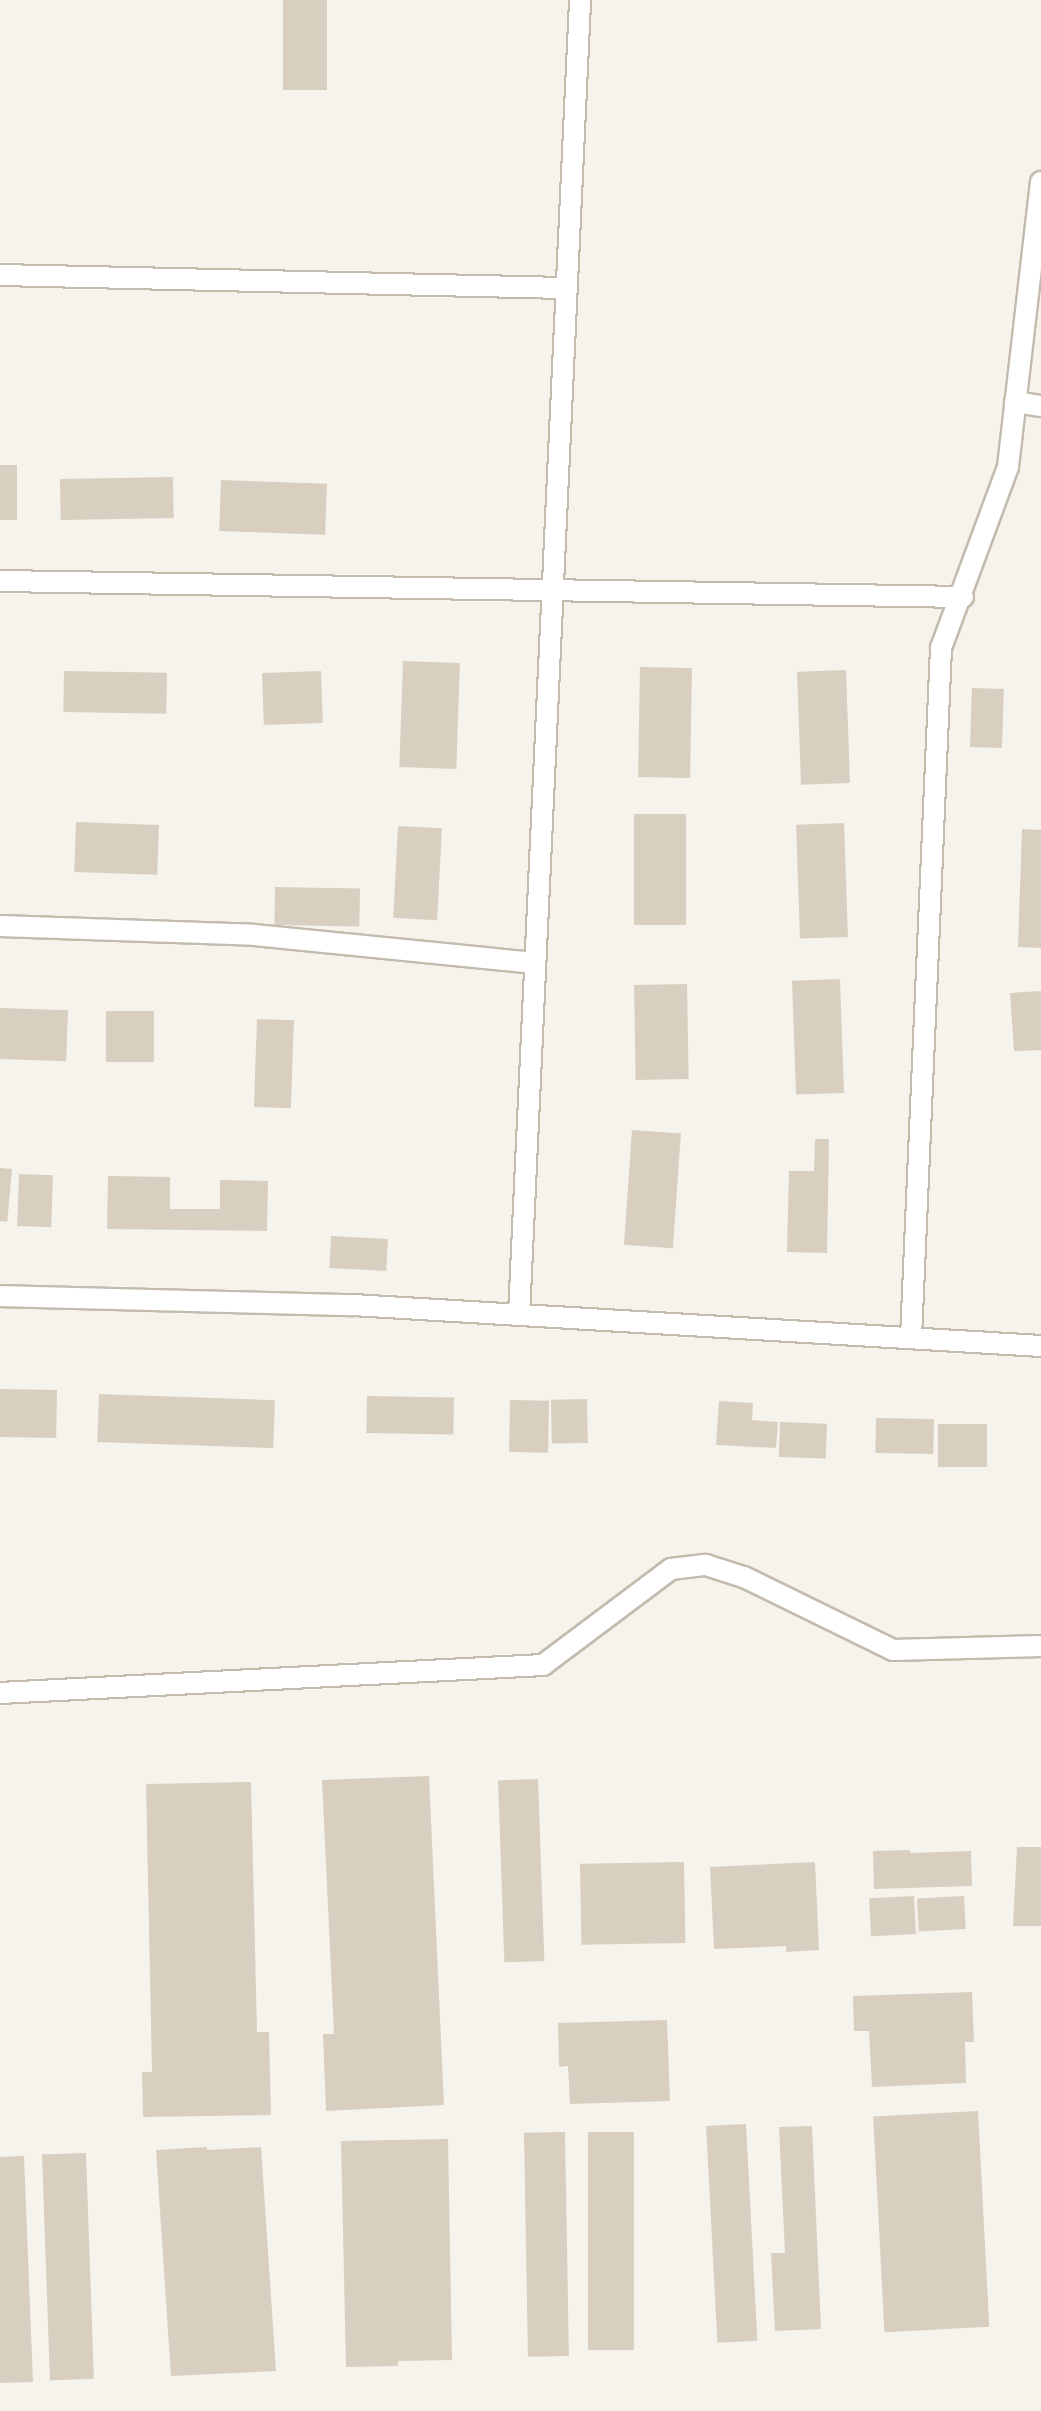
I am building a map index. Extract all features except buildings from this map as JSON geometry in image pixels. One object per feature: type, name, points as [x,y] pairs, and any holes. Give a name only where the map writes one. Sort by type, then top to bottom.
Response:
[{"type":"lane","points":[[519,1315],[580,0]]},
{"type":"lane","points":[[911,1338],[941,648],[963,597],[1008,467],[1041,182]]},
{"type":"lane","points":[[0,275],[566,288]]},
{"type":"lane","points":[[1015,402],[1041,406]]},
{"type":"lane","points":[[0,581],[963,597]]},
{"type":"lane","points":[[0,926],[254,935],[533,963]]},
{"type":"lane","points":[[0,1296],[353,1305],[1041,1346]]},
{"type":"lane","points":[[0,1693],[543,1665],[671,1569],[706,1565],[744,1577],[893,1650],[1041,1646]]}]
